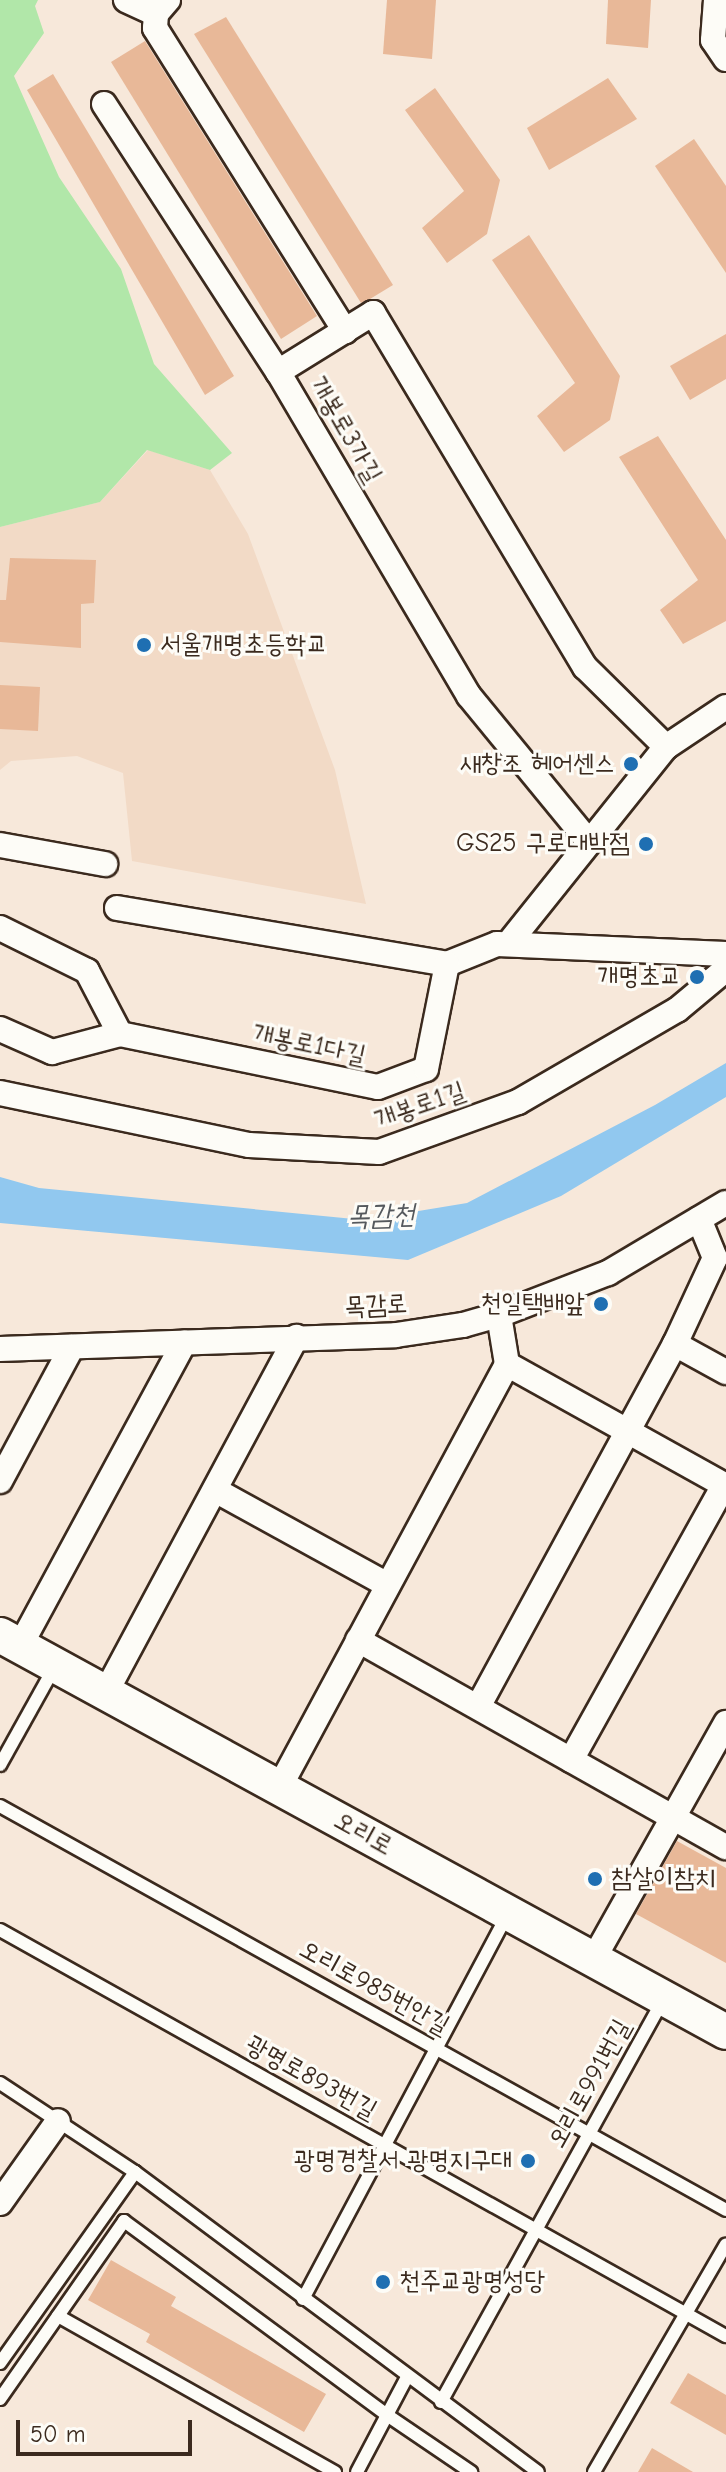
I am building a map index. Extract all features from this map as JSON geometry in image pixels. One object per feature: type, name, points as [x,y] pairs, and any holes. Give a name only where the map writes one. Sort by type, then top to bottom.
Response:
[{"type":"main road","name":"오리로","points":[[10,1640],[726,2032]]},
{"type":"street","points":[[126,0],[162,7],[155,28],[345,331]]},
{"type":"street","points":[[716,0],[713,40],[726,59]]},
{"type":"street","points":[[104,104],[278,372]]},
{"type":"street","name":"개봉로3가길","points":[[589,842],[469,696],[278,372],[373,313],[585,667],[666,747]]},
{"type":"street","points":[[508,944],[666,747],[726,707]]},
{"type":"street","points":[[0,845],[105,864]]},
{"type":"street","points":[[117,908],[447,964],[497,944],[726,954]]},
{"type":"street","points":[[0,928],[87,971],[120,1034],[52,1052],[0,1029]]},
{"type":"street","name":"개봉로1다길","points":[[120,1034],[378,1087],[426,1069],[447,964]]},
{"type":"street","name":"개봉로1길","points":[[0,1093],[249,1145],[379,1152],[518,1102],[677,1010],[726,969]]},
{"type":"street","name":"목감로","points":[[0,1349],[396,1335],[463,1325],[499,1315],[608,1273],[726,1203]]},
{"type":"street","points":[[479,1705],[675,1344],[715,1258],[699,1219]]},
{"type":"street","points":[[279,1788],[507,1364],[499,1315]]},
{"type":"street","points":[[106,1692],[296,1337]]},
{"type":"street","points":[[10,1640],[184,1343]]},
{"type":"street","points":[[675,1344],[726,1372]]},
{"type":"street","points":[[0,1481],[72,1347]]},
{"type":"street","points":[[507,1364],[725,1486],[571,1760]]},
{"type":"street","points":[[215,1490],[388,1585]]},
{"type":"street","points":[[358,1640],[479,1705],[726,1847]]},
{"type":"street","points":[[593,1960],[726,1723]]},
{"type":"street","points":[[0,2203],[58,2121]]},
{"type":"lane","points":[[0,1765],[55,1665]]},
{"type":"lane","name":"오리로985번안길","points":[[0,1806],[726,2210]]},
{"type":"lane","points":[[303,2299],[509,1913]]},
{"type":"lane","name":"광명로893번길","points":[[0,1930],[726,2336]]},
{"type":"lane","name":"오리로991번길","points":[[441,2402],[663,1998]]},
{"type":"lane","points":[[0,2083],[135,2172],[538,2472]]},
{"type":"lane","points":[[0,2363],[135,2172]]},
{"type":"lane","points":[[0,2399],[124,2221],[387,2415],[471,2472]]},
{"type":"lane","points":[[594,2472],[726,2244]]},
{"type":"lane","points":[[58,2316],[335,2472]]},
{"type":"lane","points":[[357,2472],[407,2377]]},
{"type":"shaded area","name":"서울개명초등학교","points":[[148,450],[210,470],[248,534],[335,770],[366,904],[132,861],[123,773],[77,756],[11,761],[0,770],[0,527],[100,502]]},
{"type":"green space","points":[[0,0],[38,0],[35,6],[44,33],[14,76],[59,177],[121,269],[154,364],[232,453],[210,470],[147,450],[100,502],[0,527]]},
{"type":"water","name":"목감천","points":[[726,1063],[726,1097],[561,1196],[408,1260],[0,1223],[0,1177],[39,1188],[364,1220],[467,1203],[655,1105]]},
{"type":"building","points":[[387,0],[436,0],[432,59],[383,54]]},
{"type":"building","points":[[608,0],[651,0],[648,48],[606,44]]},
{"type":"building","points":[[226,17],[393,285],[370,299],[361,303],[194,34]]},
{"type":"building","points":[[145,41],[317,316],[281,339],[111,62]]},
{"type":"building","points":[[53,74],[234,376],[205,395],[27,90]]},
{"type":"building","points":[[608,78],[637,119],[549,170],[527,128]]},
{"type":"building","points":[[435,88],[500,180],[487,234],[447,263],[422,228],[464,191],[405,110]]},
{"type":"building","points":[[694,139],[726,186],[726,273],[655,166]]},
{"type":"building","points":[[529,235],[620,376],[610,420],[564,452],[537,416],[575,383],[492,260]]},
{"type":"building","points":[[726,334],[726,379],[690,400],[670,366]]},
{"type":"building","points":[[658,436],[726,540],[726,621],[683,644],[660,610],[698,580],[619,457]]},
{"type":"building","points":[[10,558],[96,560],[94,603],[81,604],[81,648],[0,642],[0,600],[6,600]]},
{"type":"building","points":[[0,685],[40,687],[38,731],[0,729]]},
{"type":"building","points":[[677,1841],[726,1868],[726,1963],[636,1914]]},
{"type":"building","points":[[111,2260],[176,2297],[171,2306],[326,2394],[304,2432],[146,2342],[150,2334],[88,2300]]},
{"type":"building","points":[[688,2373],[726,2395],[726,2435],[670,2403]]},
{"type":"building","points":[[652,2448],[693,2472],[638,2472]]},
{"type":"place","name":"서울개명초등학교","points":[[144,645]]},
{"type":"place","name":"새창조 헤어센스","points":[[631,764]]},
{"type":"place","name":"GS25 구로대박점","points":[[646,844]]},
{"type":"place","name":"개명초교","points":[[697,977]]},
{"type":"place","name":"천일택배앞","points":[[601,1304]]},
{"type":"place","name":"참살이참치","points":[[595,1879]]},
{"type":"place","name":"광명경찰서 광명지구대","points":[[528,2161]]},
{"type":"place","name":"천주교광명성당","points":[[383,2282]]}]
